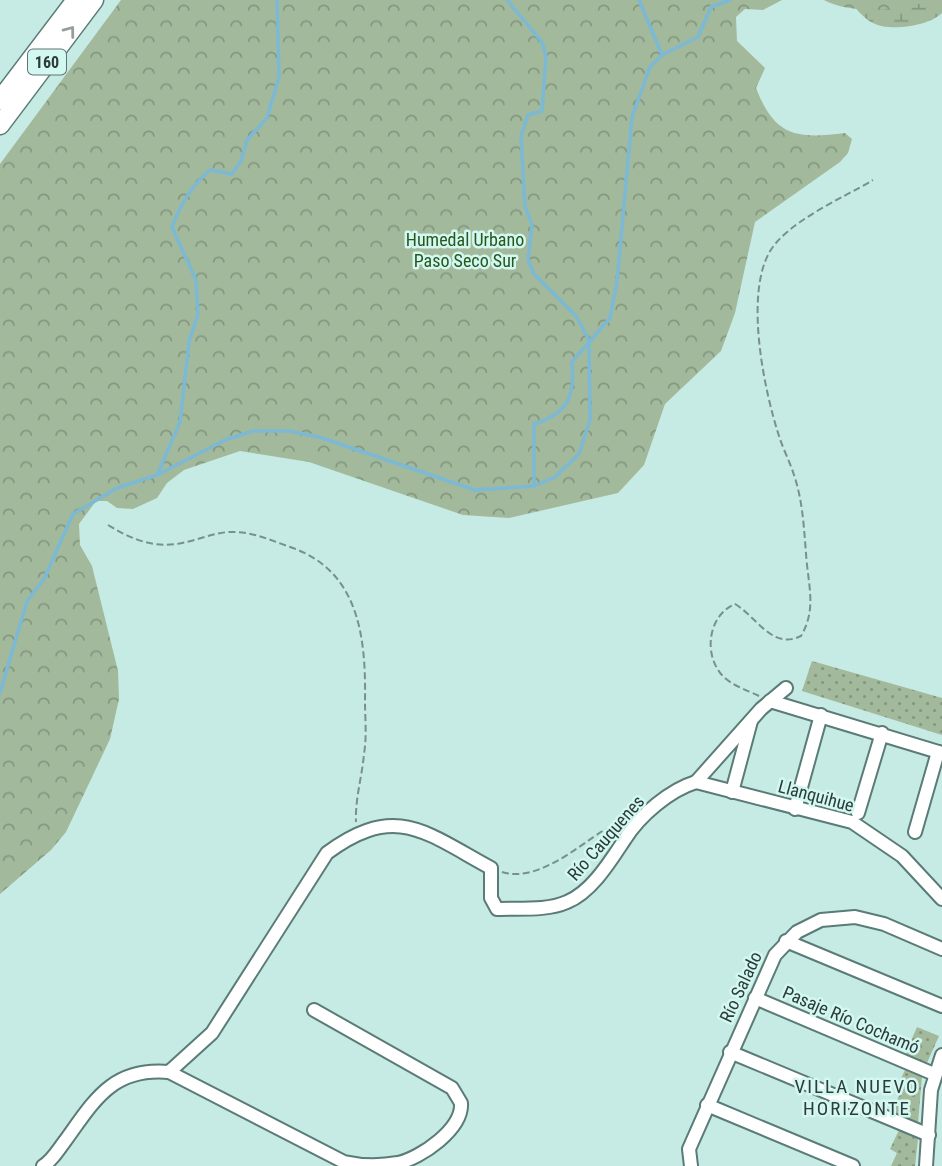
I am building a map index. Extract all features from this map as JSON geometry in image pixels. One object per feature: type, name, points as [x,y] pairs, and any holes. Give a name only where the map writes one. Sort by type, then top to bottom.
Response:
[{"type":"highway","name":"160","points":[[0,100],[76,0]]},
{"type":"highway","name":"160","points":[[0,125],[94,0]]},
{"type":"street","points":[[696,782],[752,719],[786,688]]},
{"type":"street","points":[[770,701],[940,752],[915,832]]},
{"type":"street","points":[[795,809],[821,716]]},
{"type":"street","points":[[732,792],[752,719]]},
{"type":"street","points":[[858,813],[882,733]]},
{"type":"street","name":"Llanquihue","points":[[696,782],[795,809],[838,817],[864,829],[908,861],[942,900]]},
{"type":"street","name":"Río Cauquenes","points":[[491,868],[491,898],[497,909],[553,906],[574,899],[608,864],[626,836],[667,796],[696,782]]},
{"type":"street","points":[[169,1072],[212,1033],[327,853],[356,834],[374,828],[415,827],[491,868]]},
{"type":"street","name":"Río Salado","points":[[691,1166],[689,1149],[707,1105],[775,955],[786,942],[813,923],[846,916],[884,924],[942,949]]},
{"type":"street","points":[[786,942],[942,1006]]},
{"type":"street","name":"Pasaje Río Cochamó","points":[[755,999],[934,1074]]},
{"type":"street","points":[[43,1166],[99,1094],[121,1078],[141,1072],[169,1072],[344,1162],[361,1166],[390,1165],[408,1160],[456,1124],[461,1103],[452,1088],[314,1010]]},
{"type":"street","points":[[730,1052],[929,1135]]},
{"type":"street","points":[[926,1166],[934,1074],[942,1055]]},
{"type":"street","points":[[707,1105],[853,1166]]},
{"type":"path","points":[[770,701],[730,682],[720,673],[713,659],[711,634],[718,616],[735,604],[750,613],[776,639],[789,642],[801,636],[812,608],[804,520],[794,475],[779,437],[768,392],[758,315],[761,274],[770,252],[785,234],[873,180]]},
{"type":"path","points":[[107,524],[133,540],[149,544],[179,544],[225,532],[245,531],[312,554],[338,579],[350,596],[357,616],[366,668],[365,751],[356,810],[356,834]]},
{"type":"path","points":[[491,868],[516,876],[532,872],[565,855],[604,830],[624,829],[626,836]]},
{"type":"green space","name":"Humedal Urbano Paso Seco Sur","points":[[121,0],[782,0],[763,10],[745,9],[736,17],[737,41],[765,68],[756,88],[763,104],[771,117],[790,131],[814,135],[845,133],[852,139],[848,153],[840,162],[755,222],[735,313],[721,351],[665,404],[644,465],[618,493],[509,518],[463,515],[309,462],[240,451],[184,470],[167,483],[157,498],[133,509],[117,508],[107,501],[96,501],[79,524],[80,545],[92,566],[118,671],[119,699],[110,739],[66,832],[51,850],[0,894],[0,164]]},
{"type":"green space","points":[[824,0],[933,0],[907,7],[878,10],[849,8]]},
{"type":"green space","points":[[848,0],[942,0],[942,13],[919,24],[880,26],[863,16]]},
{"type":"green space","points":[[812,661],[942,698],[942,735],[802,691]]},
{"type":"green space","points":[[917,1027],[939,1036],[927,1063],[905,1055]]},
{"type":"green space","points":[[905,1070],[922,1077],[918,1123],[892,1112],[902,1089],[897,1087]]},
{"type":"green space","points":[[899,1130],[918,1139],[915,1166],[891,1166],[897,1153],[890,1149]]},
{"type":"waterway","points":[[158,473],[180,422],[189,342],[198,314],[196,280],[172,227],[197,182],[210,170],[232,174],[241,161],[247,140],[267,118],[279,77],[277,0]]},
{"type":"waterway","points":[[0,693],[27,601],[44,579],[73,514],[117,488],[157,475],[225,440],[253,431],[289,431],[319,437],[475,490],[534,486],[555,477],[579,454],[590,420],[589,340],[576,316],[534,274],[528,260],[532,225],[525,206],[521,136],[528,115],[542,111],[546,57],[542,42],[507,0]]},
{"type":"waterway","points":[[639,0],[662,55]]},
{"type":"waterway","points":[[534,486],[534,424],[546,420],[562,409],[571,394],[572,362],[610,318],[617,282],[632,117],[650,67],[662,55],[698,37],[711,7],[730,0]]},
{"type":"district","name":"VILLA NUEVO HORIZONTE","points":[[857,1097]]}]
